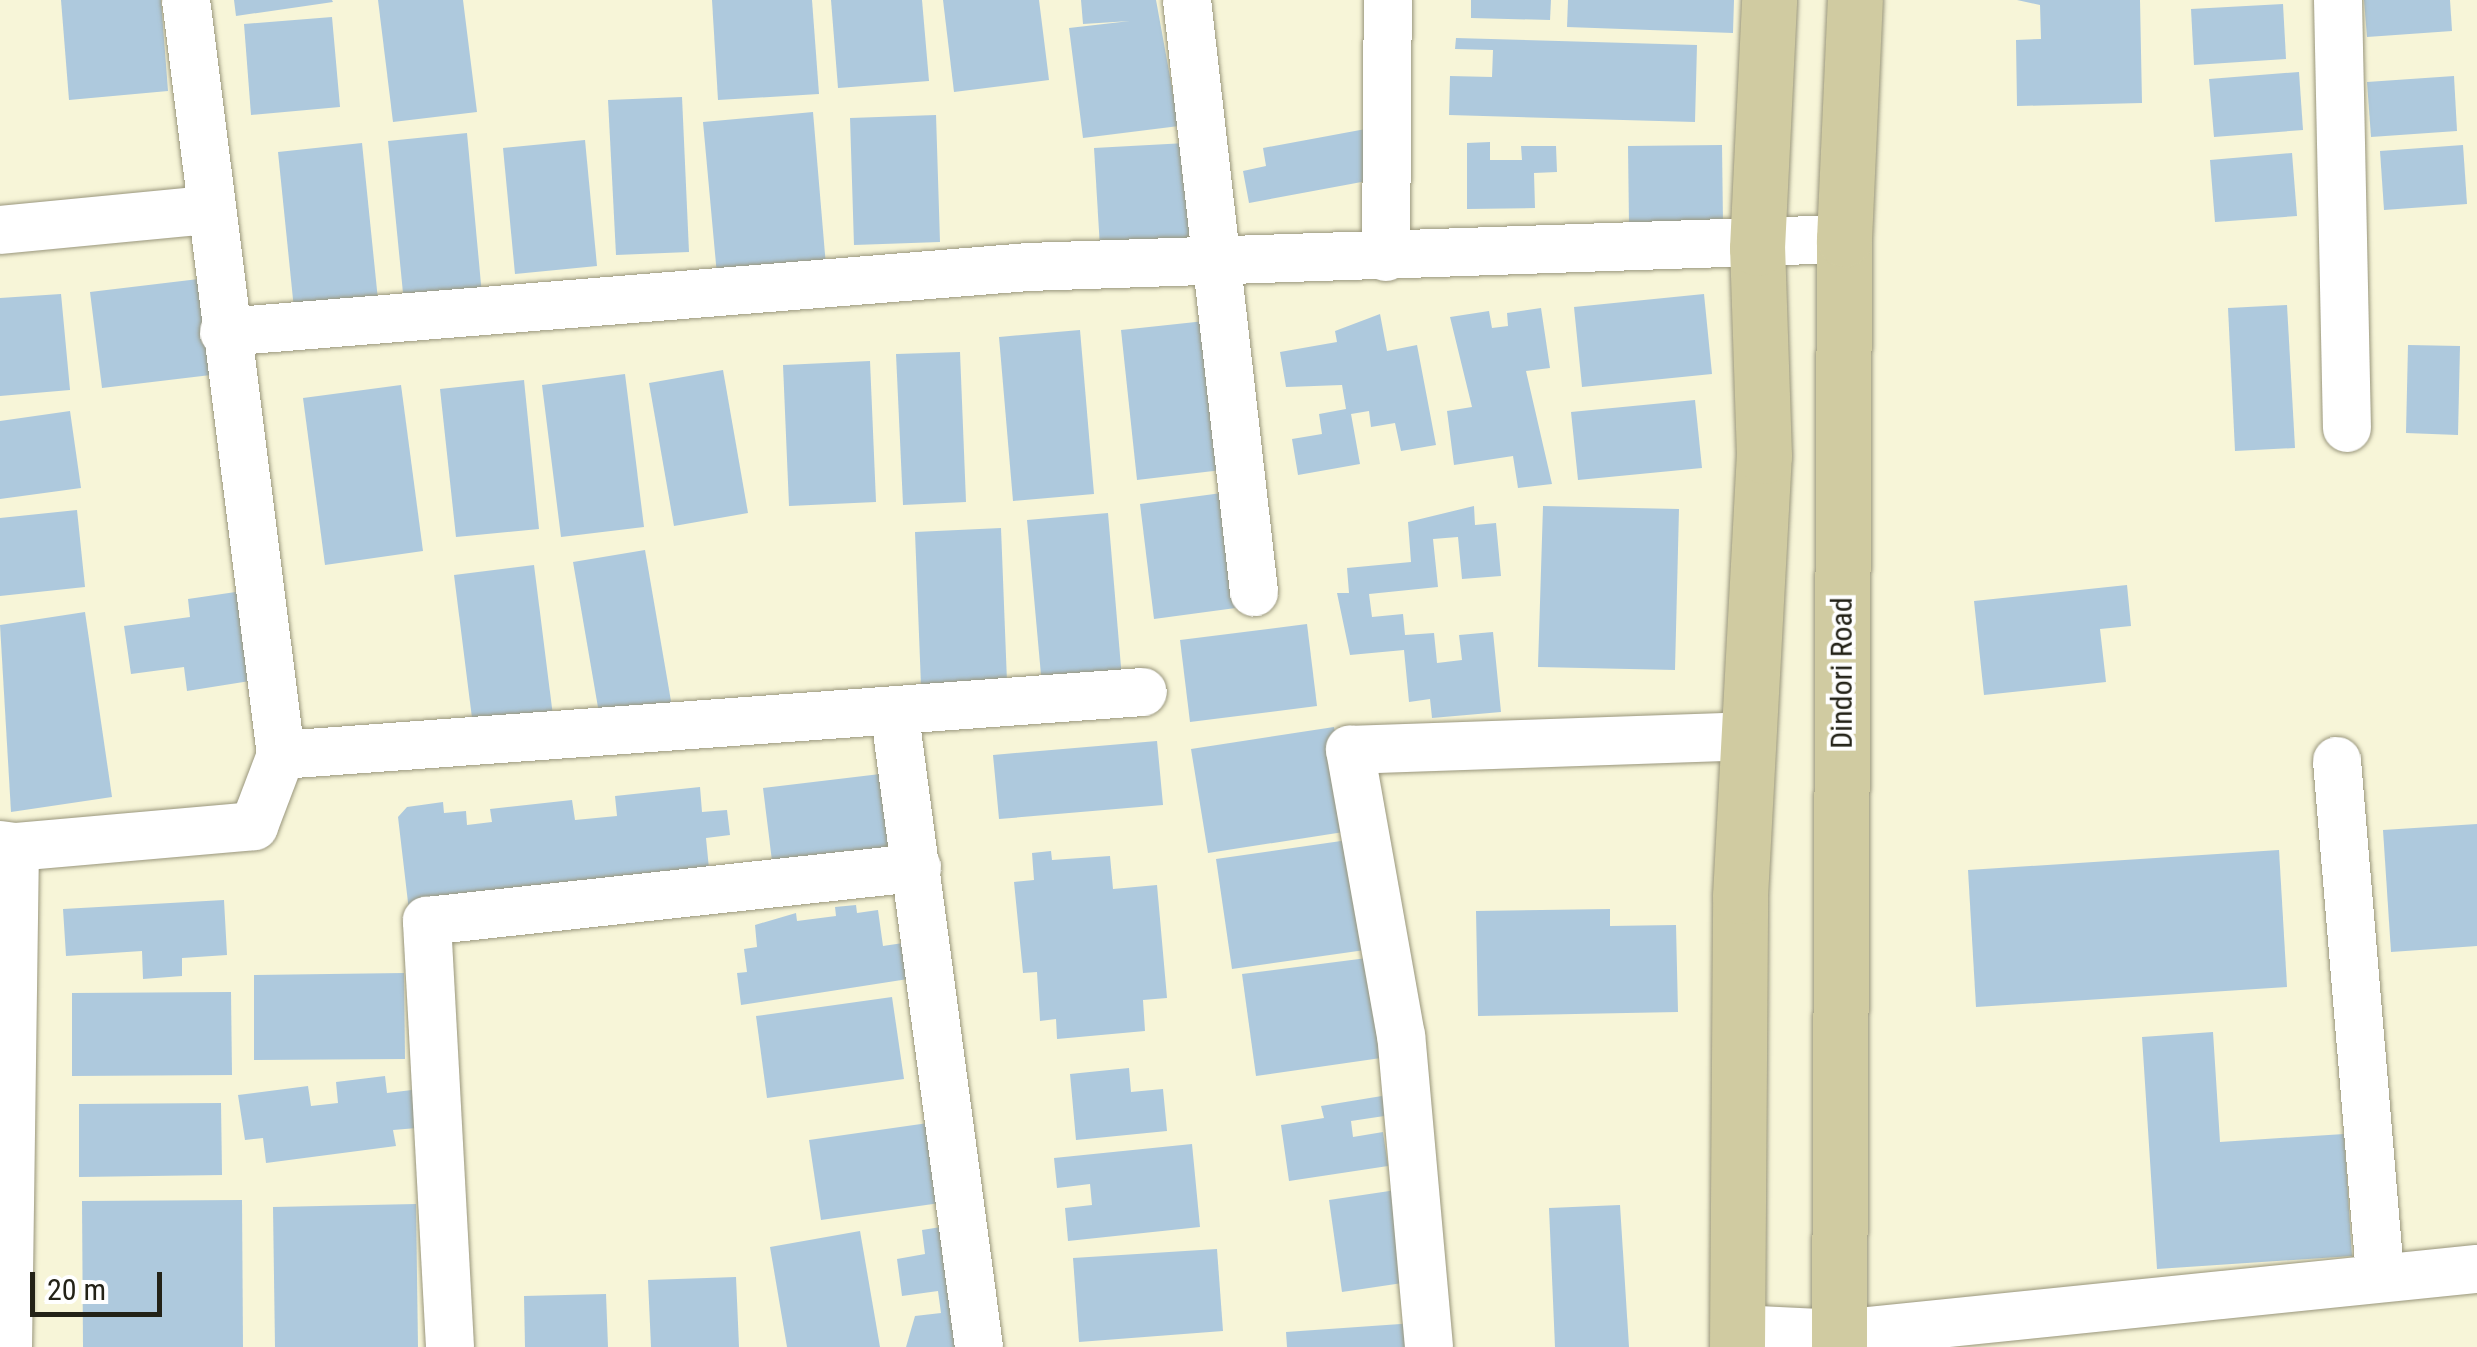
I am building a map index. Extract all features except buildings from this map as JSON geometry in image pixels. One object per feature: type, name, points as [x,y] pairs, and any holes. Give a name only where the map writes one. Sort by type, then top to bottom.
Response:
[{"type":"main road","points":[[1737,1338],[1744,736],[1764,456],[1757,248],[1769,0]]},
{"type":"main road","name":"Dindori Road","points":[[1839,1341],[1844,239],[1856,0]]},
{"type":"street","points":[[8,1347],[8,846],[254,826],[282,755],[208,210],[186,0]]},
{"type":"street","points":[[1186,0],[1220,262],[1254,592]]},
{"type":"street","points":[[1386,257],[1388,0]]},
{"type":"street","points":[[2338,0],[2348,428]]},
{"type":"street","points":[[0,230],[208,210]]},
{"type":"street","points":[[224,332],[1028,267],[1757,248],[1844,239]]},
{"type":"street","points":[[282,755],[895,716],[1143,692]]},
{"type":"street","points":[[895,716],[978,1347]]},
{"type":"street","points":[[1429,1347],[1400,1036],[1350,750],[1744,736]]},
{"type":"street","points":[[2337,760],[2380,1274]]},
{"type":"street","points":[[450,1347],[427,921],[917,868]]},
{"type":"street","points":[[1737,1338],[1839,1341],[2380,1274],[2477,1268]]}]
